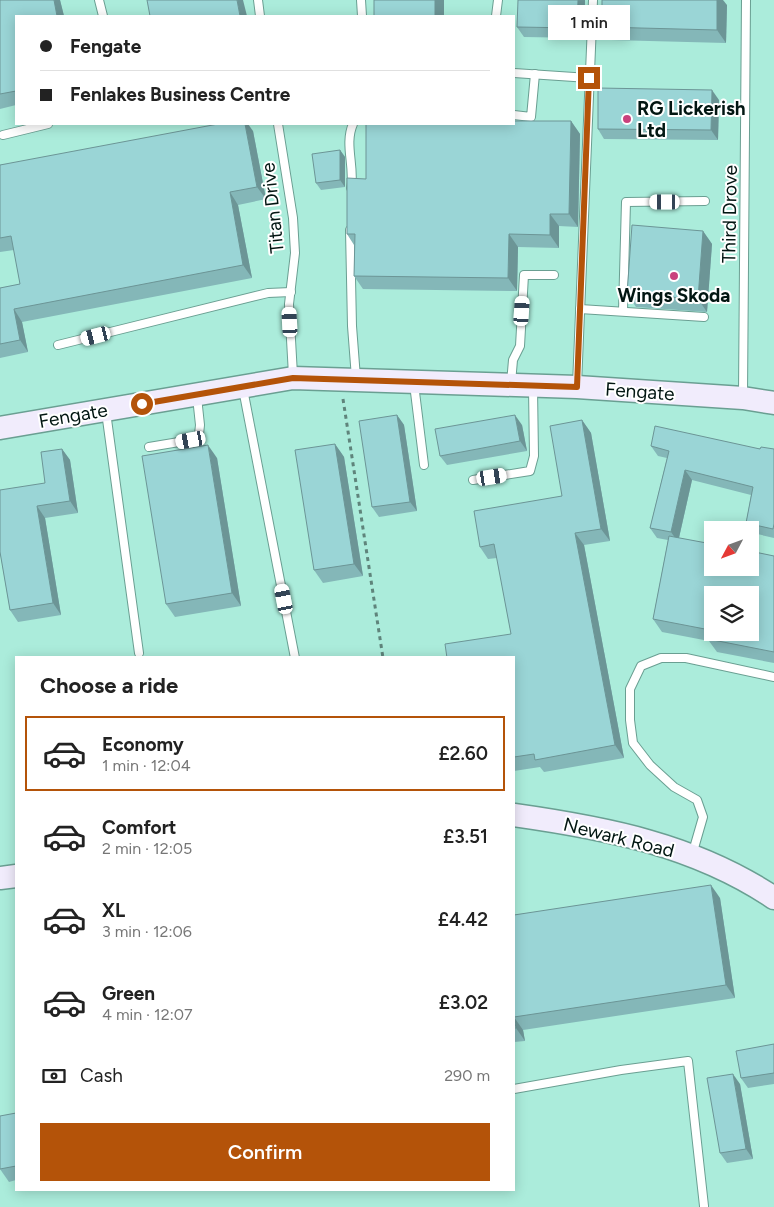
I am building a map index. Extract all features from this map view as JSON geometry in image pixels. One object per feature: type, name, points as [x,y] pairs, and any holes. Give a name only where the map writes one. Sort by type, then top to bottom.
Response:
[{"type":"street","name":"Fengate","points":[[0,428],[293,378],[577,387],[743,398],[774,402]]},
{"type":"street","name":"Newark Road","points":[[515,815],[595,827],[662,844],[717,867],[774,898]]},
{"type":"street","points":[[0,878],[15,876]]},
{"type":"lane","points":[[99,0],[103,15]]},
{"type":"lane","points":[[258,0],[260,15]]},
{"type":"lane","points":[[361,0],[362,15]]},
{"type":"lane","points":[[496,15],[498,0]]},
{"type":"lane","points":[[577,387],[593,0]]},
{"type":"lane","name":"Third Drove","points":[[743,398],[746,0]]},
{"type":"lane","points":[[515,73],[589,78]]},
{"type":"lane","points":[[515,115],[531,117],[535,74]]},
{"type":"lane","points":[[3,135],[44,125]]},
{"type":"lane","name":"Titan Drive","points":[[278,125],[293,218],[295,253],[291,292],[293,378]]},
{"type":"lane","points":[[349,197],[352,179],[350,131],[353,125]]},
{"type":"lane","points":[[623,311],[626,202],[704,201]]},
{"type":"lane","points":[[348,380],[352,326],[350,217]]},
{"type":"lane","points":[[510,385],[512,360],[520,346],[524,275],[554,275]]},
{"type":"lane","points":[[58,345],[268,293],[291,292]]},
{"type":"lane","points":[[580,309],[704,317]]},
{"type":"lane","points":[[414,382],[424,465]]},
{"type":"lane","points":[[473,480],[530,471],[534,456],[532,386]]},
{"type":"lane","points":[[243,387],[295,656]]},
{"type":"lane","points":[[148,447],[191,440],[199,434],[197,394]]},
{"type":"lane","points":[[105,410],[139,652]]},
{"type":"lane","points":[[692,857],[702,817],[697,800],[674,788],[650,765],[633,743],[630,720],[630,689],[641,666],[661,658],[686,658],[774,677]]},
{"type":"lane","points":[[515,1089],[621,1070],[688,1062],[704,1206]]},
{"type":"path","points":[[348,380],[383,656]]},
{"type":"shaded area","points":[[0,0],[774,0],[774,1207],[0,1207]]},
{"type":"building","points":[[0,0],[54,0],[57,15],[15,15],[15,91],[0,94]]},
{"type":"building","points":[[147,0],[237,0],[240,15],[150,15]]},
{"type":"building","points":[[374,0],[435,0],[435,15],[374,15]]},
{"type":"building","points":[[518,0],[578,0],[577,28],[517,27]]},
{"type":"building","points":[[602,0],[717,0],[717,30],[602,27]]},
{"type":"building","points":[[598,88],[712,90],[711,130],[598,129]]},
{"type":"building","points":[[515,121],[571,121],[569,214],[550,214],[550,235],[509,234],[508,278],[354,276],[355,234],[347,234],[347,178],[366,179],[366,125],[515,125]]},
{"type":"building","points":[[213,125],[245,125],[257,187],[230,192],[243,265],[14,309],[20,340],[0,344],[0,288],[20,284],[11,236],[0,238],[0,165]]},
{"type":"building","points":[[340,150],[340,180],[316,183],[312,154]]},
{"type":"building","name":"Wings Skoda","points":[[632,225],[703,231],[698,299],[627,294]]},
{"type":"building","points":[[397,415],[410,502],[372,507],[359,421]]},
{"type":"building","points":[[515,415],[520,441],[440,456],[435,429]]},
{"type":"building","points":[[582,420],[601,529],[575,533],[615,745],[535,760],[534,754],[515,757],[515,656],[447,656],[445,644],[511,634],[494,544],[480,547],[474,511],[562,496],[550,426]]},
{"type":"building","points":[[655,426],[760,449],[761,447],[774,449],[773,529],[759,526],[759,521],[746,521],[753,487],[685,470],[671,532],[650,528],[669,451],[651,446]]},
{"type":"building","points":[[335,444],[354,564],[314,570],[295,450]]},
{"type":"building","points":[[208,445],[232,593],[166,604],[142,456]]},
{"type":"building","points":[[62,449],[70,501],[37,506],[53,603],[10,610],[0,552],[0,490],[45,483],[41,452]]},
{"type":"building","points":[[669,536],[704,543],[704,576],[759,576],[759,553],[774,556],[774,652],[718,641],[759,641],[759,586],[704,586],[704,629],[653,619]]},
{"type":"building","points":[[711,885],[726,985],[515,1017],[515,915]]},
{"type":"building","points":[[774,1044],[774,1073],[741,1078],[736,1051]]},
{"type":"building","points":[[733,1074],[746,1149],[720,1153],[707,1078]]},
{"type":"building","points":[[15,1113],[15,1166],[0,1169],[0,1116]]},
{"type":"place","name":"RG Lickerish Ltd","points":[[627,119]]},
{"type":"place","name":"Wings Skoda","points":[[674,276]]},
{"type":"route","points":[[142,404],[293,378],[577,387],[589,78]]}]
